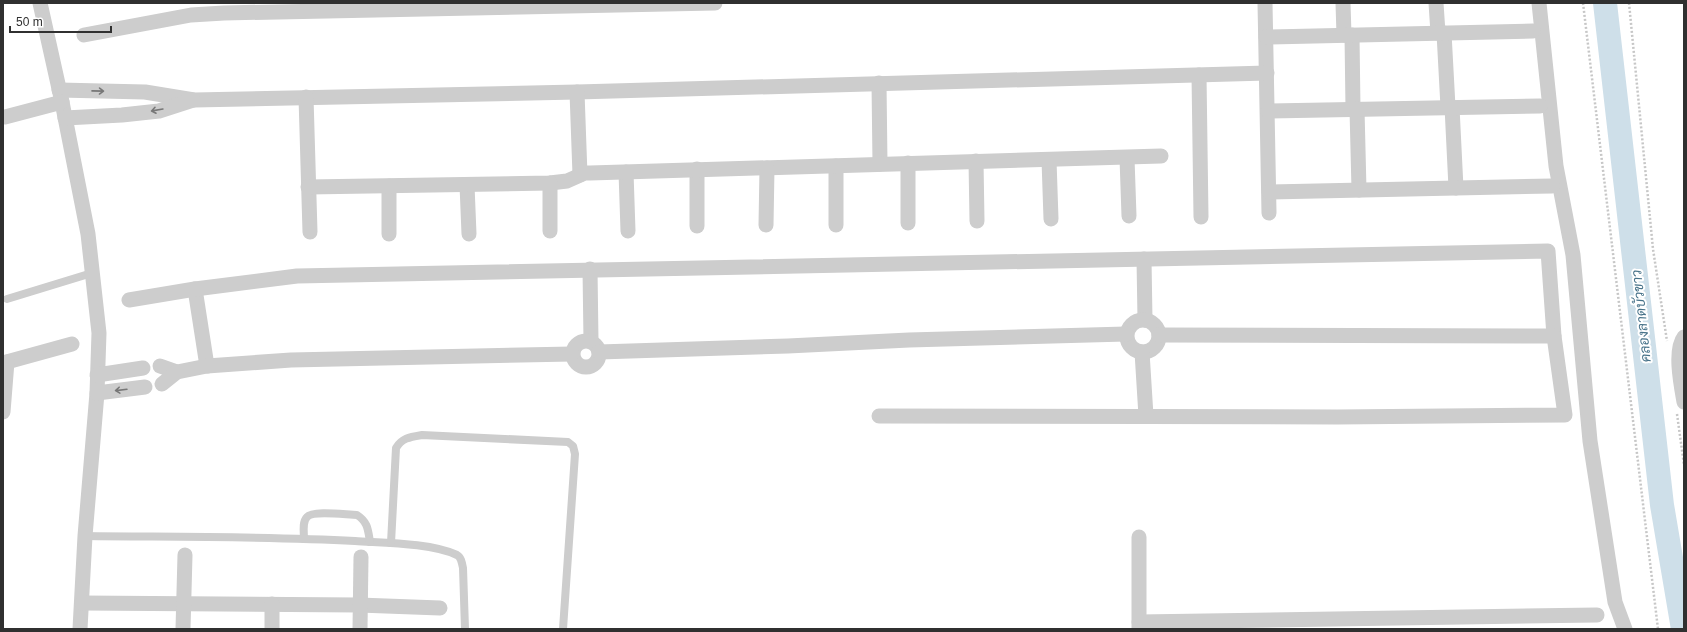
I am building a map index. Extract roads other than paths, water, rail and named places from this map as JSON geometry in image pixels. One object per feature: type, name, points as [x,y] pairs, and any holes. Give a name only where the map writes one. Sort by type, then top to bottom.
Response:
[{"type":"street","points":[[40,3],[61,96],[88,234],[99,333],[97,393],[85,536],[80,629]]},
{"type":"street","points":[[84,35],[191,15],[291,7],[715,3]]},
{"type":"street","points":[[1265,3],[1269,213]]},
{"type":"street","points":[[1343,3],[1348,35],[1355,109],[1360,190]]},
{"type":"street","points":[[1436,3],[1450,107],[1456,188]]},
{"type":"street","points":[[1539,3],[1556,166],[1574,255],[1590,441],[1615,602],[1625,629]]},
{"type":"street","points":[[1266,37],[1533,32]]},
{"type":"street","points":[[5,117],[61,96],[145,92],[194,100],[577,92],[1267,73]]},
{"type":"street","points":[[1199,75],[1201,217]]},
{"type":"street","points":[[879,83],[880,164]]},
{"type":"street","points":[[577,92],[580,175]]},
{"type":"street","points":[[306,97],[310,232]]},
{"type":"street","points":[[65,118],[122,115],[159,111],[194,100]]},
{"type":"street","points":[[1268,110],[1540,106]]},
{"type":"street","points":[[308,187],[550,183],[567,180],[590,173],[1161,156]]},
{"type":"street","points":[[1127,158],[1129,216]]},
{"type":"street","points":[[1049,160],[1051,219]]},
{"type":"street","points":[[976,161],[977,221]]},
{"type":"street","points":[[908,164],[908,223]]},
{"type":"street","points":[[836,166],[836,225]]},
{"type":"street","points":[[766,168],[766,225]]},
{"type":"street","points":[[697,169],[697,226]]},
{"type":"street","points":[[626,172],[628,231]]},
{"type":"street","points":[[550,183],[550,231]]},
{"type":"street","points":[[467,185],[469,234]]},
{"type":"street","points":[[389,186],[389,234]]},
{"type":"street","points":[[1269,192],[1552,186]]},
{"type":"street","points":[[129,300],[195,289],[297,276],[1548,251],[1554,336],[1565,415],[1337,417],[879,416]]},
{"type":"street","points":[[1144,259],[1145,320]]},
{"type":"street","points":[[590,269],[595,347],[598,359],[594,365],[588,368],[581,367],[575,363],[572,354],[573,349],[577,344],[584,341],[595,347],[788,346],[909,340],[1126,334]]},
{"type":"street","points":[[195,289],[207,366]]},
{"type":"street","points":[[1145,320],[1156,325],[1159,341],[1152,350],[1142,352],[1132,349],[1126,340],[1126,334],[1131,324],[1136,321],[1145,320]]},
{"type":"street","points":[[1159,336],[1554,336]]},
{"type":"street","points":[[1680,406],[1679,359],[1680,346],[1684,337]]},
{"type":"street","points":[[3,412],[5,362],[72,344]]},
{"type":"street","points":[[1142,352],[1146,416]]},
{"type":"street","points":[[162,384],[177,372],[207,366],[291,360],[572,354]]},
{"type":"street","points":[[160,366],[177,372]]},
{"type":"street","points":[[97,375],[143,368]]},
{"type":"street","points":[[97,393],[145,387]]},
{"type":"street","points":[[1139,537],[1139,626],[1597,615]]},
{"type":"street","points":[[183,629],[184,555]]},
{"type":"street","points":[[360,629],[359,605],[361,557]]},
{"type":"street","points":[[82,603],[359,605],[440,608]]},
{"type":"street","points":[[272,604],[272,629]]},
{"type":"lane","points":[[7,299],[92,273]]},
{"type":"lane","points":[[391,543],[396,448],[400,442],[407,437],[422,434],[568,442],[574,446],[575,454],[564,629]]},
{"type":"lane","points":[[304,539],[304,521],[307,516],[314,514],[357,515],[367,524],[370,542]]},
{"type":"lane","points":[[85,536],[304,539],[409,544],[443,550],[458,555],[462,560],[465,629]]},
{"type":"waterway","name":"คลองลาดบัวขาว","points":[[1605,3],[1662,505],[1683,629]]}]
